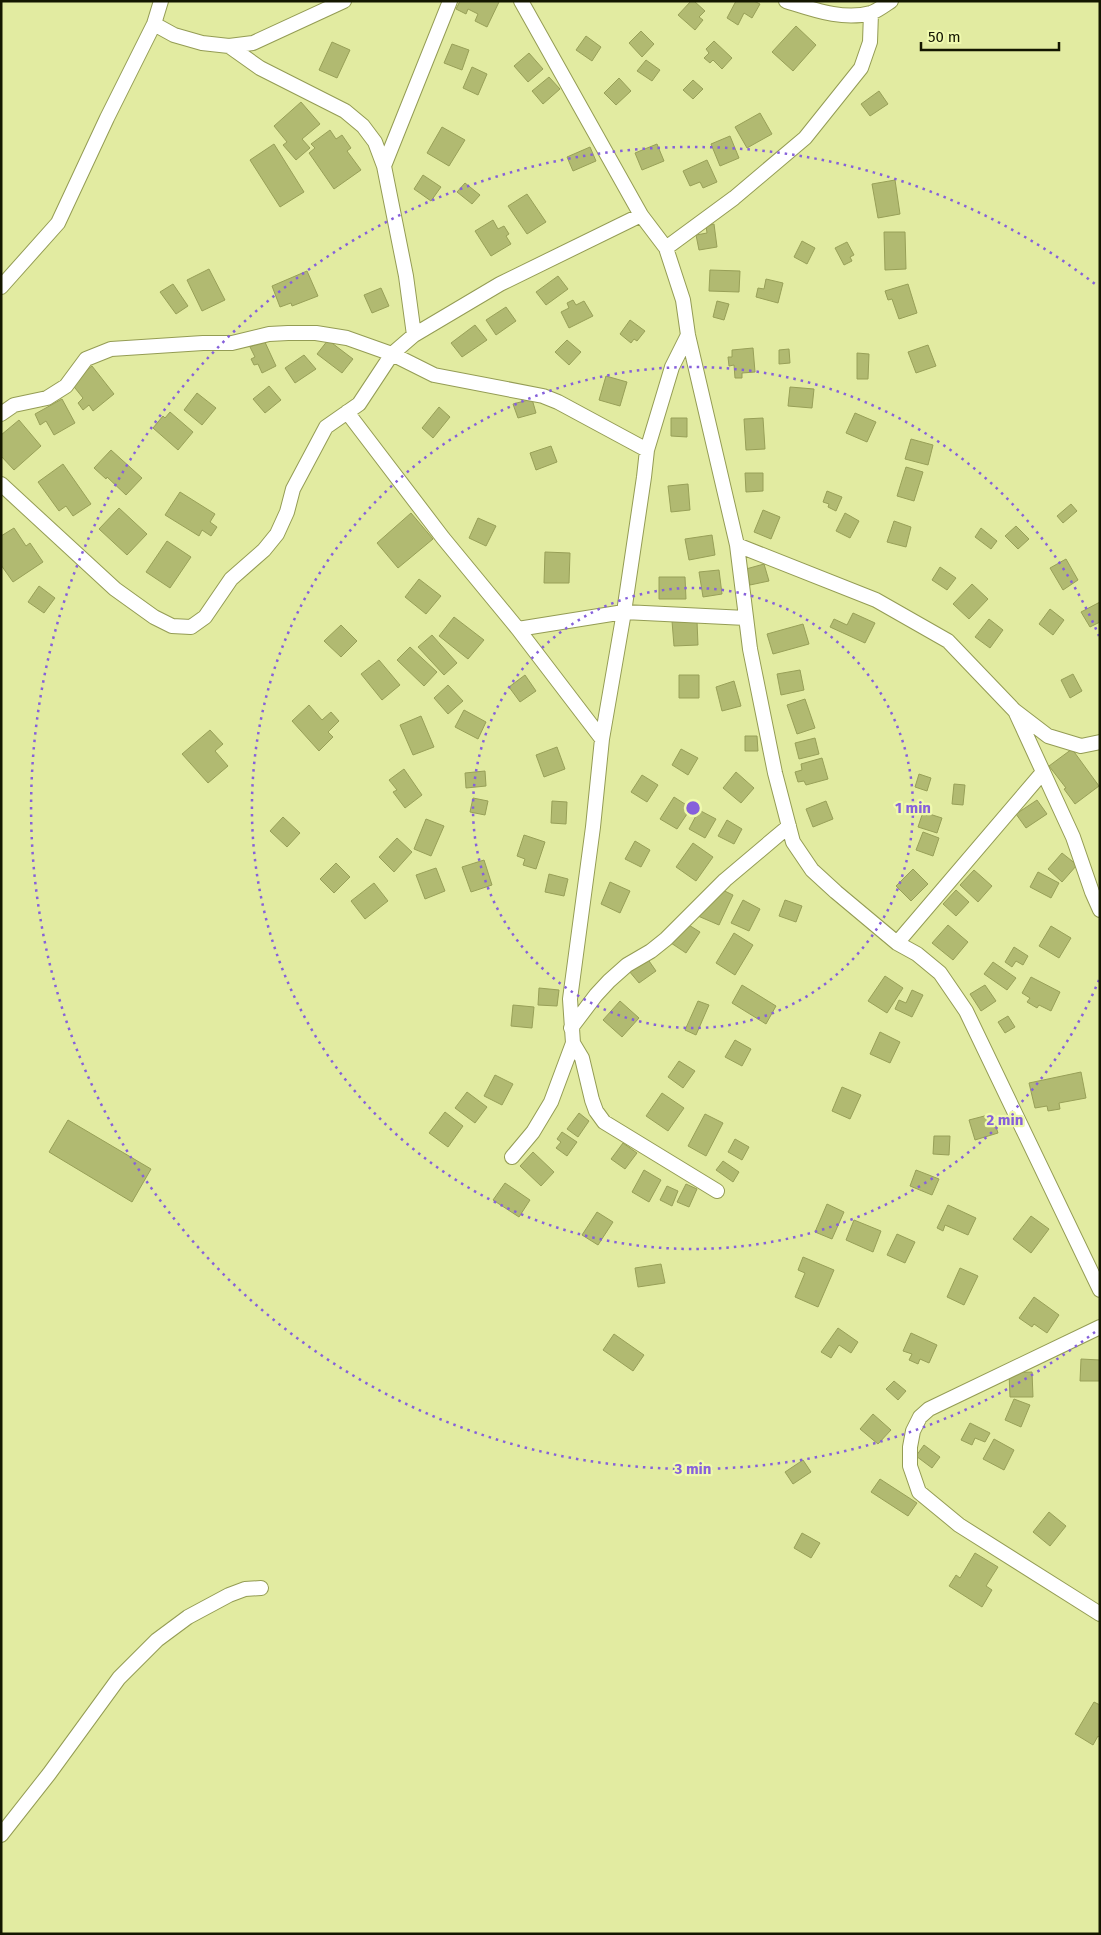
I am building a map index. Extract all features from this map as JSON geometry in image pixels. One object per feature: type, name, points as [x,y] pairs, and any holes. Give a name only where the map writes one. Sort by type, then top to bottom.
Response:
[{"type":"street","points":[[1,287],[58,223],[154,24],[161,1]]},
{"type":"street","points":[[384,166],[450,1]]},
{"type":"street","points":[[521,1],[641,215],[666,248],[683,300],[688,335],[737,545],[750,649],[793,842],[812,870],[836,892],[897,943],[918,954],[940,974],[966,1011],[1100,1290]]},
{"type":"street","points":[[786,1],[821,12],[846,15],[871,13],[891,1]]},
{"type":"street","points":[[154,24],[174,35],[192,41],[229,46],[253,43],[342,2]]},
{"type":"street","points":[[666,248],[734,198],[805,138],[861,68],[870,42],[871,13]]},
{"type":"street","points":[[229,46],[260,68],[345,111],[363,126],[376,142],[384,166],[406,276],[414,335]]},
{"type":"street","points":[[1,484],[115,589],[172,626],[191,626],[205,617],[231,580],[264,550],[277,534],[287,512],[293,489],[326,428],[359,404],[392,354],[414,335],[500,284],[641,215]]},
{"type":"street","points":[[1,414],[14,405],[47,398],[66,386],[86,359],[111,349],[232,343],[269,334],[316,333],[347,338],[392,354],[434,375],[542,396],[558,402],[647,450]]},
{"type":"street","points":[[688,335],[672,367],[647,450],[624,612],[602,739],[593,827],[570,1000],[571,1028],[574,1043],[582,1058],[594,1105],[604,1122],[717,1191]]},
{"type":"street","points":[[347,412],[443,538],[518,629],[602,739]]},
{"type":"street","points":[[737,545],[876,600],[948,641],[1014,710],[1048,736],[1081,746],[1100,742]]},
{"type":"street","points":[[518,629],[624,612],[746,618]]},
{"type":"street","points":[[1014,710],[1073,837],[1100,910]]},
{"type":"street","points":[[897,943],[1043,772]]},
{"type":"street","points":[[571,1028],[609,981],[627,965],[666,940],[725,880],[788,826]]},
{"type":"street","points":[[512,1156],[533,1132],[551,1102],[574,1043]]},
{"type":"street","points":[[1100,1327],[929,1409],[920,1417],[913,1430],[910,1447],[910,1466],[919,1492],[959,1525],[1100,1614]]},
{"type":"street","points":[[1,1835],[49,1774],[119,1678],[157,1640],[188,1617],[229,1596],[245,1589],[261,1588]]},
{"type":"building","points":[[460,1],[499,2],[487,27],[475,21],[478,14],[468,9],[466,14],[456,9]]},
{"type":"building","points":[[691,1],[694,1],[705,11],[699,17],[703,20],[695,30],[678,15]]},
{"type":"building","points":[[736,1],[754,1],[760,4],[752,18],[744,13],[738,25],[727,18]]},
{"type":"building","points":[[796,26],[816,45],[793,71],[772,52]]},
{"type":"building","points":[[641,31],[654,44],[642,57],[629,43]]},
{"type":"building","points":[[586,36],[601,47],[592,61],[576,50]]},
{"type":"building","points":[[714,41],[732,58],[722,69],[713,60],[710,63],[704,58],[709,53],[706,49]]},
{"type":"building","points":[[332,42],[350,50],[337,78],[319,70]]},
{"type":"building","points":[[452,44],[469,50],[462,70],[444,63]]},
{"type":"building","points":[[529,53],[543,69],[528,82],[514,66]]},
{"type":"building","points":[[646,60],[660,70],[652,81],[637,71]]},
{"type":"building","points":[[472,67],[487,74],[478,95],[463,88]]},
{"type":"building","points":[[549,77],[560,89],[543,104],[532,91]]},
{"type":"building","points":[[619,78],[631,91],[616,105],[604,93]]},
{"type":"building","points":[[693,80],[703,89],[693,99],[683,90]]},
{"type":"building","points":[[879,91],[888,104],[870,116],[861,104]]},
{"type":"building","points":[[301,102],[320,124],[302,139],[310,148],[296,160],[283,145],[287,142],[274,126]]},
{"type":"building","points":[[760,113],[772,134],[747,148],[735,127]]},
{"type":"building","points":[[442,127],[465,140],[449,166],[427,153]]},
{"type":"building","points":[[330,130],[336,139],[342,135],[351,148],[347,151],[361,170],[334,189],[309,153],[315,148],[311,144]]},
{"type":"building","points":[[730,136],[739,158],[720,166],[711,144]]},
{"type":"building","points":[[274,144],[304,192],[280,207],[250,160]]},
{"type":"building","points":[[657,144],[664,161],[642,170],[635,153]]},
{"type":"building","points":[[590,147],[596,161],[573,171],[567,157]]},
{"type":"building","points":[[707,160],[717,182],[703,188],[700,182],[690,186],[683,171]]},
{"type":"building","points":[[423,175],[441,187],[431,201],[414,189]]},
{"type":"building","points":[[895,180],[900,214],[878,218],[872,184]]},
{"type":"building","points":[[465,183],[480,195],[472,204],[457,192]]},
{"type":"building","points":[[527,194],[546,222],[527,234],[508,206]]},
{"type":"building","points":[[493,220],[498,229],[504,226],[509,234],[506,236],[511,244],[491,256],[475,231]]},
{"type":"building","points":[[714,224],[717,247],[699,250],[696,235],[707,233],[706,226]]},
{"type":"building","points":[[884,232],[905,232],[906,269],[885,270]]},
{"type":"building","points":[[802,241],[815,248],[807,264],[794,257]]},
{"type":"building","points":[[847,242],[854,255],[850,257],[852,261],[844,265],[835,248]]},
{"type":"building","points":[[209,269],[225,300],[202,311],[187,280]]},
{"type":"building","points":[[710,270],[740,271],[739,292],[709,291]]},
{"type":"building","points":[[307,271],[318,296],[292,306],[291,303],[280,307],[272,286]]},
{"type":"building","points":[[558,276],[568,289],[546,305],[536,292]]},
{"type":"building","points":[[766,279],[783,283],[778,303],[756,297],[758,288],[764,289]]},
{"type":"building","points":[[173,284],[188,306],[176,314],[160,292]]},
{"type":"building","points":[[908,284],[917,313],[899,319],[892,299],[888,300],[885,291]]},
{"type":"building","points":[[381,288],[389,306],[372,313],[364,295]]},
{"type":"building","points":[[573,300],[576,305],[584,301],[593,316],[569,328],[561,312],[569,308],[567,303]]},
{"type":"building","points":[[717,301],[729,304],[724,320],[713,317]]},
{"type":"building","points":[[506,307],[516,321],[496,335],[486,320]]},
{"type":"building","points":[[630,320],[645,331],[637,341],[634,339],[631,343],[620,334]]},
{"type":"building","points":[[475,325],[487,340],[462,357],[451,343]]},
{"type":"building","points":[[264,340],[276,366],[262,373],[258,364],[254,365],[251,359],[255,357],[250,347]]},
{"type":"building","points":[[328,340],[353,359],[342,373],[317,354]]},
{"type":"building","points":[[567,340],[581,352],[569,365],[555,352]]},
{"type":"building","points":[[928,345],[936,366],[916,373],[908,352]]},
{"type":"building","points":[[753,348],[755,372],[742,373],[742,378],[735,378],[734,365],[729,366],[728,357],[732,357],[732,350]]},
{"type":"building","points":[[789,349],[790,363],[779,364],[779,350]]},
{"type":"building","points":[[857,353],[869,354],[868,379],[857,379]]},
{"type":"building","points":[[304,355],[316,369],[295,383],[285,368]]},
{"type":"building","points":[[92,366],[114,394],[93,411],[89,405],[83,410],[78,403],[83,398],[71,383]]},
{"type":"building","points":[[606,376],[627,382],[620,406],[599,400]]},
{"type":"building","points":[[269,386],[281,400],[265,413],[253,399]]},
{"type":"building","points":[[790,387],[814,389],[812,408],[788,406]]},
{"type":"building","points":[[197,393],[216,408],[202,425],[184,410]]},
{"type":"building","points":[[62,399],[75,423],[54,435],[46,421],[40,425],[35,414]]},
{"type":"building","points":[[532,399],[536,413],[518,418],[513,404]]},
{"type":"building","points":[[439,407],[450,417],[433,438],[422,428]]},
{"type":"building","points":[[170,412],[193,432],[178,450],[153,428],[163,416],[165,418]]},
{"type":"building","points":[[855,413],[876,422],[867,442],[846,433]]},
{"type":"building","points":[[671,418],[687,418],[687,437],[671,436]]},
{"type":"building","points":[[763,418],[765,449],[746,450],[744,419]]},
{"type":"building","points":[[19,420],[41,446],[14,470],[1,456],[1,435]]},
{"type":"building","points":[[911,439],[933,445],[928,465],[905,459]]},
{"type":"building","points":[[551,446],[557,462],[536,470],[530,453]]},
{"type":"building","points":[[111,450],[142,478],[126,495],[107,477],[106,479],[94,468]]},
{"type":"building","points":[[63,464],[91,504],[73,516],[66,506],[59,511],[38,482]]},
{"type":"building","points":[[906,467],[923,472],[914,501],[897,496]]},
{"type":"building","points":[[745,473],[763,473],[763,491],[746,492]]},
{"type":"building","points":[[688,484],[690,510],[671,512],[668,486]]},
{"type":"building","points":[[827,491],[842,497],[836,511],[828,507],[829,504],[823,502]]},
{"type":"building","points":[[180,492],[215,514],[210,522],[217,527],[211,536],[202,530],[199,536],[165,515]]},
{"type":"building","points":[[1071,504],[1077,511],[1063,523],[1057,516]]},
{"type":"building","points":[[119,508],[147,534],[127,555],[99,529]]},
{"type":"building","points":[[763,510],[780,517],[771,539],[754,532]]},
{"type":"building","points":[[411,513],[433,539],[398,568],[377,543]]},
{"type":"building","points":[[845,513],[859,521],[850,538],[836,531]]},
{"type":"building","points":[[478,518],[496,526],[486,546],[469,538]]},
{"type":"building","points":[[894,521],[911,527],[906,547],[887,542]]},
{"type":"building","points":[[1016,526],[1029,539],[1018,549],[1005,536]]},
{"type":"building","points":[[14,528],[26,546],[30,543],[43,562],[13,582],[1,565],[1,536]]},
{"type":"building","points":[[981,528],[997,541],[991,549],[975,537]]},
{"type":"building","points":[[712,535],[715,555],[689,560],[685,539]]},
{"type":"building","points":[[167,541],[191,557],[170,588],[146,572]]},
{"type":"building","points":[[545,552],[570,553],[569,583],[544,583]]},
{"type":"building","points":[[1066,559],[1078,580],[1063,590],[1050,568]]},
{"type":"building","points":[[764,564],[769,581],[750,585],[746,569]]},
{"type":"building","points":[[940,567],[956,578],[947,590],[932,580]]},
{"type":"building","points":[[719,570],[722,594],[703,597],[699,572]]},
{"type":"building","points":[[659,577],[685,577],[686,599],[659,599]]},
{"type":"building","points":[[419,579],[441,596],[426,614],[405,597]]},
{"type":"building","points":[[972,584],[988,599],[969,619],[953,604]]},
{"type":"building","points":[[39,586],[55,598],[44,613],[28,602]]},
{"type":"building","points":[[1100,602],[1100,622],[1090,627],[1081,612]]},
{"type":"building","points":[[1050,609],[1064,620],[1053,635],[1039,624]]},
{"type":"building","points":[[853,613],[875,623],[865,643],[830,627],[834,619],[847,625]]},
{"type":"building","points":[[454,617],[484,640],[468,659],[439,636]]},
{"type":"building","points":[[989,619],[1003,630],[990,648],[975,637]]},
{"type":"building","points":[[672,621],[697,621],[698,645],[674,646]]},
{"type":"building","points":[[803,624],[809,644],[773,654],[767,634]]},
{"type":"building","points":[[341,625],[357,641],[341,657],[324,641]]},
{"type":"building","points":[[432,635],[457,663],[444,675],[418,647]]},
{"type":"building","points":[[410,647],[437,672],[424,686],[397,660]]},
{"type":"building","points":[[379,660],[400,685],[382,700],[361,674]]},
{"type":"building","points":[[800,670],[804,690],[781,695],[777,674]]},
{"type":"building","points":[[1073,674],[1082,691],[1070,698],[1061,680]]},
{"type":"building","points":[[525,675],[536,691],[520,702],[509,687]]},
{"type":"building","points":[[679,675],[699,675],[699,698],[679,698]]},
{"type":"building","points":[[734,681],[741,706],[722,711],[716,687]]},
{"type":"building","points":[[448,685],[463,701],[448,714],[434,698]]},
{"type":"building","points":[[805,699],[815,728],[797,734],[787,705]]},
{"type":"building","points":[[309,705],[322,720],[331,712],[339,721],[328,732],[333,737],[319,751],[292,721]]},
{"type":"building","points":[[464,710],[486,722],[478,739],[455,727]]},
{"type":"building","points":[[421,716],[434,747],[413,755],[400,725]]},
{"type":"building","points":[[210,730],[223,744],[215,751],[228,766],[208,783],[182,754]]},
{"type":"building","points":[[745,736],[757,736],[758,751],[745,751]]},
{"type":"building","points":[[815,738],[819,754],[799,759],[795,743]]},
{"type":"building","points":[[557,747],[565,769],[544,777],[536,755]]},
{"type":"building","points":[[681,749],[698,758],[688,775],[672,765]]},
{"type":"building","points":[[1072,749],[1099,786],[1075,804],[1064,789],[1066,788],[1049,766]]},
{"type":"building","points":[[822,758],[828,779],[806,785],[804,781],[798,782],[795,772],[802,770],[801,764]]},
{"type":"building","points":[[404,769],[422,795],[405,808],[393,792],[397,790],[389,780]]},
{"type":"building","points":[[485,771],[486,786],[466,788],[465,773]]},
{"type":"building","points":[[736,772],[754,788],[741,803],[723,788]]},
{"type":"building","points":[[919,774],[931,778],[927,791],[915,787]]},
{"type":"building","points":[[642,775],[658,785],[647,802],[631,792]]},
{"type":"building","points":[[954,784],[965,785],[963,805],[952,804]]},
{"type":"building","points":[[674,797],[691,808],[677,829],[660,819]]},
{"type":"building","points":[[473,798],[488,801],[485,815],[470,812]]},
{"type":"building","points":[[1037,800],[1047,814],[1026,828],[1016,814]]},
{"type":"building","points":[[552,801],[567,802],[566,824],[551,823]]},
{"type":"building","points":[[826,801],[833,819],[813,827],[806,809]]},
{"type":"building","points":[[699,810],[716,819],[705,838],[689,829]]},
{"type":"building","points":[[923,812],[942,818],[937,833],[918,827]]},
{"type":"building","points":[[283,817],[300,833],[287,847],[270,831]]},
{"type":"building","points":[[426,819],[444,826],[431,856],[414,849]]},
{"type":"building","points":[[727,820],[742,829],[734,844],[718,836]]},
{"type":"building","points":[[923,832],[939,838],[933,856],[916,850]]},
{"type":"building","points":[[524,835],[545,842],[536,869],[523,865],[525,859],[517,856]]},
{"type":"building","points":[[397,838],[412,852],[394,872],[379,857]]},
{"type":"building","points":[[635,841],[650,850],[641,867],[625,859]]},
{"type":"building","points":[[693,843],[713,857],[696,881],[676,867]]},
{"type":"building","points":[[1062,853],[1077,865],[1062,882],[1048,869]]},
{"type":"building","points":[[484,860],[492,885],[471,892],[462,867]]},
{"type":"building","points":[[336,863],[350,877],[334,893],[320,879]]},
{"type":"building","points":[[436,868],[445,891],[425,899],[416,875]]},
{"type":"building","points":[[913,869],[928,884],[911,901],[896,886]]},
{"type":"building","points":[[974,870],[992,886],[978,902],[960,885]]},
{"type":"building","points":[[1038,872],[1059,883],[1051,898],[1030,887]]},
{"type":"building","points":[[549,874],[568,879],[564,896],[545,892]]},
{"type":"building","points":[[610,882],[630,891],[620,913],[601,904]]},
{"type":"building","points":[[374,883],[388,901],[365,919],[351,901]]},
{"type":"building","points":[[712,885],[733,895],[719,925],[698,916]]},
{"type":"building","points":[[956,890],[969,902],[956,916],[943,904]]},
{"type":"building","points":[[743,900],[760,909],[749,931],[731,923]]},
{"type":"building","points":[[785,900],[802,906],[796,922],[779,916]]},
{"type":"building","points":[[684,922],[700,932],[686,953],[671,943]]},
{"type":"building","points":[[948,925],[968,942],[953,960],[932,943]]},
{"type":"building","points":[[1051,926],[1071,938],[1059,958],[1039,946]]},
{"type":"building","points":[[734,933],[753,945],[735,975],[716,963]]},
{"type":"building","points":[[1014,947],[1028,956],[1023,965],[1016,961],[1012,967],[1005,962]]},
{"type":"building","points":[[647,958],[656,971],[639,983],[629,971]]},
{"type":"building","points":[[993,962],[1016,978],[1007,990],[984,974]]},
{"type":"building","points":[[885,976],[903,988],[887,1013],[868,1001]]},
{"type":"building","points":[[1031,977],[1060,992],[1051,1011],[1039,1005],[1037,1008],[1027,1002],[1030,998],[1022,993]]},
{"type":"building","points":[[742,985],[776,1006],[766,1024],[732,1003]]},
{"type":"building","points":[[985,985],[996,1001],[981,1011],[970,994]]},
{"type":"building","points":[[539,988],[559,990],[557,1006],[538,1005]]},
{"type":"building","points":[[912,990],[923,995],[912,1017],[895,1009],[899,1000],[906,1003]]},
{"type":"building","points":[[620,1001],[639,1018],[622,1037],[603,1020]]},
{"type":"building","points":[[698,1001],[709,1005],[696,1035],[685,1030]]},
{"type":"building","points":[[513,1005],[534,1007],[532,1028],[511,1026]]},
{"type":"building","points":[[1008,1016],[1015,1027],[1005,1033],[998,1022]]},
{"type":"building","points":[[880,1032],[900,1042],[890,1063],[870,1054]]},
{"type":"building","points":[[735,1040],[751,1049],[742,1066],[725,1057]]},
{"type":"building","points":[[679,1061],[695,1071],[683,1088],[668,1077]]},
{"type":"building","points":[[1081,1072],[1086,1098],[1059,1103],[1060,1109],[1048,1111],[1047,1106],[1035,1108],[1029,1083]]},
{"type":"building","points":[[495,1075],[513,1084],[502,1105],[484,1096]]},
{"type":"building","points":[[842,1087],[861,1095],[850,1119],[832,1111]]},
{"type":"building","points":[[467,1092],[487,1107],[475,1123],[455,1108]]},
{"type":"building","points":[[662,1093],[684,1108],[668,1131],[646,1116]]},
{"type":"building","points":[[445,1112],[463,1126],[448,1147],[429,1133]]},
{"type":"building","points":[[579,1113],[589,1121],[578,1137],[567,1129]]},
{"type":"building","points":[[705,1114],[723,1123],[706,1156],[688,1146]]},
{"type":"building","points":[[992,1114],[998,1133],[975,1140],[969,1120]]},
{"type":"building","points":[[68,1120],[151,1169],[132,1202],[49,1152]]},
{"type":"building","points":[[562,1132],[577,1142],[567,1156],[556,1148],[561,1142],[557,1139]]},
{"type":"building","points":[[934,1136],[950,1136],[949,1155],[933,1154]]},
{"type":"building","points":[[735,1139],[749,1147],[742,1160],[728,1152]]},
{"type":"building","points":[[623,1143],[637,1153],[625,1169],[611,1159]]},
{"type":"building","points":[[533,1152],[554,1172],[541,1186],[520,1166]]},
{"type":"building","points":[[723,1161],[739,1172],[733,1182],[716,1170]]},
{"type":"building","points":[[644,1170],[661,1180],[649,1202],[632,1192]]},
{"type":"building","points":[[916,1170],[939,1179],[932,1195],[910,1186]]},
{"type":"building","points":[[505,1183],[530,1200],[519,1217],[493,1200]]},
{"type":"building","points":[[686,1184],[697,1189],[689,1207],[677,1202]]},
{"type":"building","points":[[667,1186],[678,1191],[672,1206],[660,1200]]},
{"type":"building","points":[[827,1204],[844,1212],[832,1239],[815,1232]]},
{"type":"building","points":[[948,1205],[976,1218],[968,1235],[945,1225],[943,1231],[937,1228]]},
{"type":"building","points":[[597,1212],[613,1222],[598,1245],[582,1235]]},
{"type":"building","points":[[1031,1216],[1049,1229],[1031,1253],[1013,1239]]},
{"type":"building","points":[[854,1220],[881,1231],[873,1252],[846,1240]]},
{"type":"building","points":[[897,1234],[915,1242],[905,1263],[887,1255]]},
{"type":"building","points":[[803,1257],[834,1270],[818,1307],[795,1297],[805,1273],[798,1270]]},
{"type":"building","points":[[661,1264],[665,1283],[638,1287],[635,1268]]},
{"type":"building","points":[[960,1268],[978,1276],[964,1305],[947,1297]]},
{"type":"building","points":[[1034,1297],[1059,1315],[1047,1333],[1034,1324],[1032,1327],[1019,1318]]},
{"type":"building","points":[[838,1328],[858,1342],[851,1353],[839,1345],[831,1358],[821,1352]]},
{"type":"building","points":[[911,1333],[937,1345],[929,1363],[920,1359],[918,1364],[909,1360],[912,1354],[903,1351]]},
{"type":"building","points":[[614,1334],[644,1355],[633,1371],[603,1350]]},
{"type":"building","points":[[1081,1359],[1100,1360],[1100,1381],[1080,1381]]},
{"type":"building","points":[[1032,1372],[1033,1397],[1010,1397],[1009,1373]]},
{"type":"building","points":[[894,1381],[906,1391],[898,1400],[886,1389]]},
{"type":"building","points":[[1014,1399],[1030,1405],[1021,1427],[1005,1420]]},
{"type":"building","points":[[873,1414],[891,1430],[878,1444],[860,1429]]},
{"type":"building","points":[[970,1423],[990,1433],[985,1442],[975,1438],[972,1445],[961,1440]]},
{"type":"building","points":[[994,1439],[1014,1450],[1004,1470],[983,1459]]},
{"type":"building","points":[[924,1445],[940,1457],[932,1468],[916,1456]]},
{"type":"building","points":[[803,1460],[811,1472],[793,1484],[785,1472]]},
{"type":"building","points":[[880,1479],[917,1503],[908,1516],[871,1492]]},
{"type":"building","points":[[1049,1512],[1066,1526],[1050,1546],[1033,1532]]},
{"type":"building","points":[[802,1533],[820,1543],[811,1558],[794,1548]]},
{"type":"building","points":[[975,1553],[998,1567],[986,1586],[992,1590],[982,1607],[949,1586],[956,1575],[960,1578]]},
{"type":"building","points":[[1094,1702],[1100,1705],[1100,1738],[1098,1736],[1093,1745],[1075,1734]]}]
